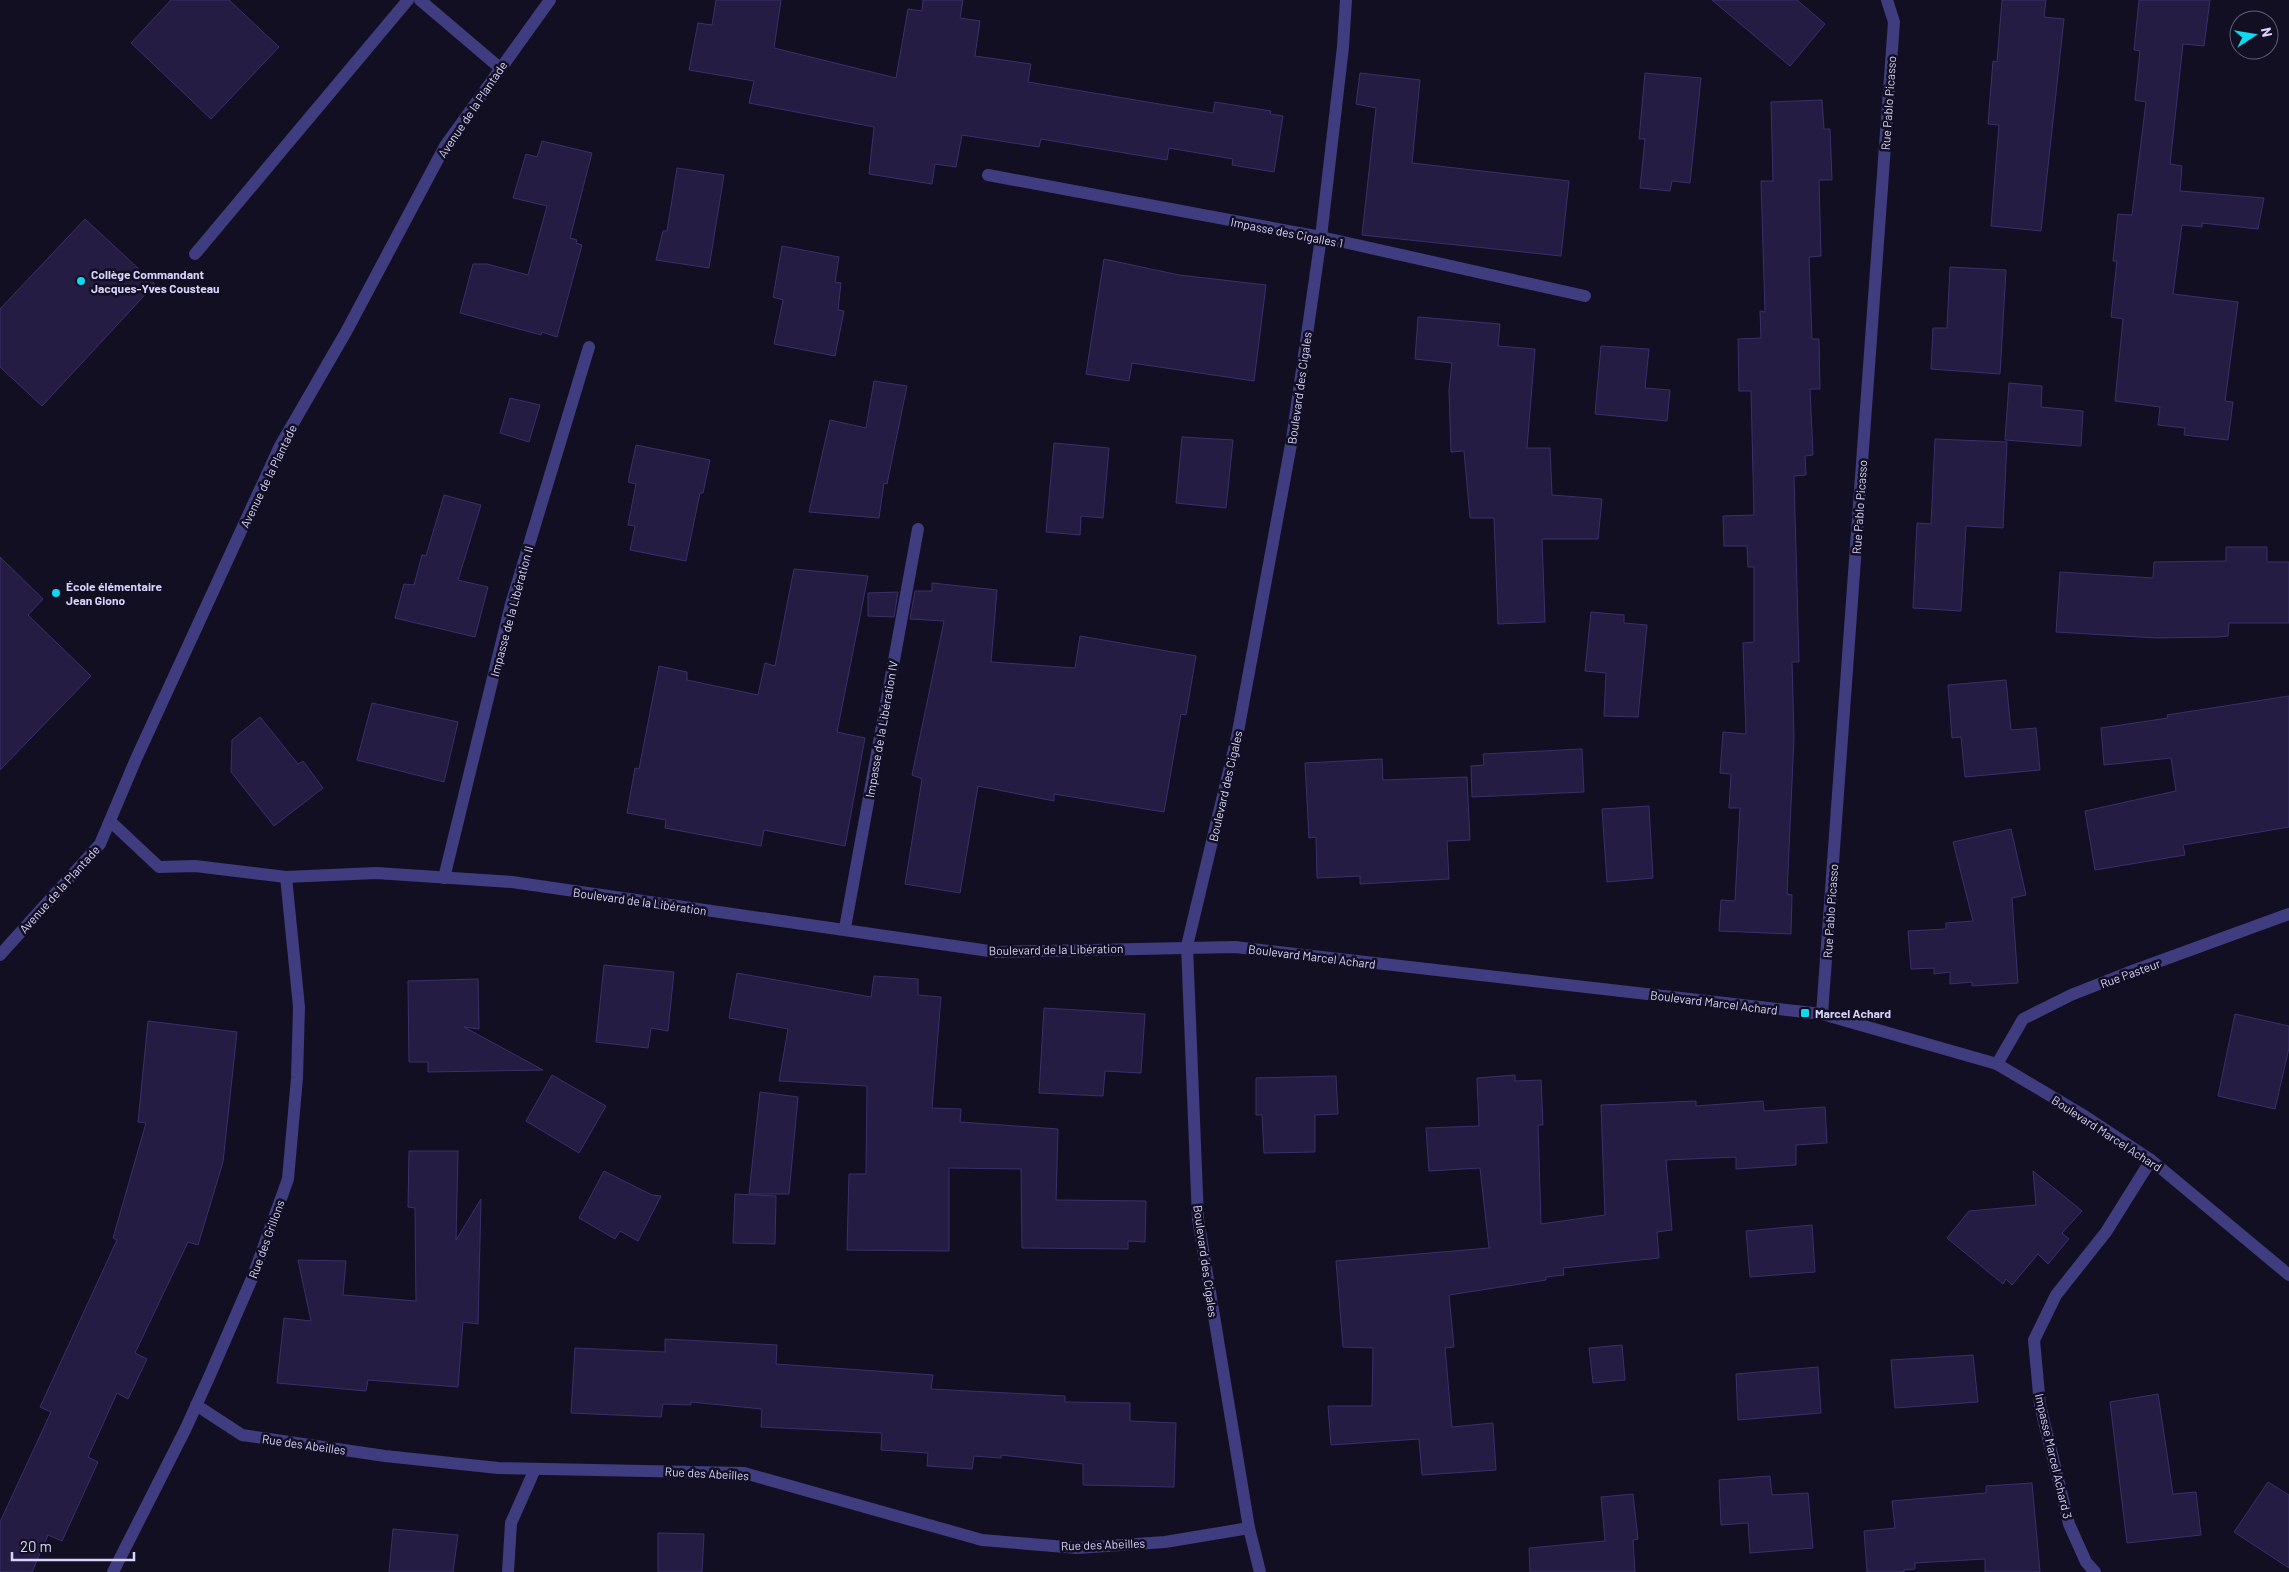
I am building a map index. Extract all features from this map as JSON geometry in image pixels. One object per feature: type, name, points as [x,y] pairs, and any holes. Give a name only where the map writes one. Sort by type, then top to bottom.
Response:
[{"type":"street","points":[[195,254],[408,0]]},
{"type":"street","points":[[420,0],[500,68]]},
{"type":"street","name":"Avenue de la Plantade","points":[[0,955],[100,844],[136,758],[280,446],[346,332],[445,146],[550,0]]},
{"type":"street","name":"Boulevard des Cigales","points":[[1260,1572],[1249,1528],[1198,1218],[1187,946],[1237,737],[1292,439],[1321,237],[1343,47],[1346,0]]},
{"type":"street","name":"Rue Pablo Picasso","points":[[1822,1014],[1894,22],[1887,0]]},
{"type":"street","name":"Impasse des Cigalles 1","points":[[988,175],[1321,237],[1585,296]]},
{"type":"street","name":"Impasse de la Libération II","points":[[444,878],[511,604],[589,347]]},
{"type":"street","name":"Impasse de la Libération IV","points":[[845,928],[918,529]]},
{"type":"street","name":"Boulevard de la Libération","points":[[110,821],[159,867],[195,866],[286,876],[376,873],[512,882],[674,906],[845,928],[996,952],[1187,946]]},
{"type":"street","name":"Rue des Grillons","points":[[113,1572],[196,1405],[253,1276],[288,1179],[297,1078],[299,1007],[286,876]]},
{"type":"street","name":"Rue Pasteur","points":[[1997,1064],[2023,1019],[2071,996],[2127,973],[2289,914]]},
{"type":"street","name":"Boulevard Marcel Achard","points":[[1187,946],[1235,947],[1822,1014],[1997,1064],[2151,1160],[2289,1275]]},
{"type":"street","name":"Impasse Marcel Achard 3","points":[[2095,1572],[2086,1562],[2069,1524],[2040,1405],[2034,1340],[2056,1295],[2106,1232],[2151,1160]]},
{"type":"street","name":"Rue des Abeilles","points":[[196,1405],[242,1435],[385,1456],[498,1468],[744,1473],[982,1540],[1077,1548],[1164,1542],[1249,1528]]},
{"type":"street","points":[[508,1572],[511,1523],[534,1468]]},
{"type":"building","points":[[171,0],[229,0],[279,47],[211,119],[131,43]]},
{"type":"building","points":[[716,0],[781,0],[774,48],[896,78],[908,9],[922,11],[923,0],[963,0],[960,18],[980,21],[975,56],[1031,64],[1028,82],[1213,113],[1215,102],[1271,111],[1270,114],[1283,116],[1274,172],[1232,165],[1233,159],[1169,148],[1167,160],[1041,139],[1039,147],[962,135],[956,167],[935,164],[932,184],[869,174],[874,127],[749,103],[754,81],[689,70],[698,23],[712,25]]},
{"type":"building","points":[[1712,0],[1797,0],[1825,24],[1790,66]]},
{"type":"building","points":[[2002,0],[2046,0],[2044,17],[2064,19],[2041,231],[1991,226],[1999,125],[1988,124],[1993,61],[1997,62]]},
{"type":"building","points":[[2139,0],[2210,0],[2204,46],[2183,44],[2170,164],[2182,166],[2180,191],[2264,198],[2258,229],[2202,223],[2202,227],[2182,225],[2173,294],[2238,302],[2225,401],[2233,402],[2228,440],[2184,435],[2185,428],[2158,425],[2160,407],[2115,401],[2123,319],[2111,317],[2117,261],[2113,261],[2118,214],[2132,215],[2146,102],[2135,100],[2140,51],[2134,50]]},
{"type":"building","points":[[1360,73],[1420,80],[1412,163],[1569,181],[1561,256],[1362,235],[1376,108],[1356,104]]},
{"type":"building","points":[[1645,73],[1701,78],[1690,183],[1672,181],[1670,191],[1640,188],[1645,139],[1639,139]]},
{"type":"building","points":[[1822,100],[1824,129],[1830,129],[1832,180],[1819,180],[1821,256],[1809,257],[1812,339],[1819,339],[1820,389],[1810,389],[1813,455],[1805,456],[1806,475],[1794,476],[1799,662],[1792,662],[1794,737],[1787,894],[1792,895],[1791,934],[1719,931],[1721,900],[1735,901],[1740,808],[1729,808],[1731,774],[1720,773],[1723,732],[1746,734],[1743,643],[1754,642],[1754,567],[1748,567],[1747,546],[1724,546],[1723,516],[1754,515],[1751,391],[1739,391],[1738,339],[1761,338],[1760,311],[1765,312],[1761,181],[1773,181],[1771,102]]},
{"type":"building","points":[[542,141],[592,153],[570,238],[577,240],[576,243],[582,245],[557,337],[542,332],[541,335],[460,313],[473,264],[487,264],[528,275],[547,206],[513,198],[526,154],[537,157]]},
{"type":"building","points":[[677,168],[724,175],[709,268],[656,260],[663,231],[667,231]]},
{"type":"building","points":[[85,219],[155,284],[42,406],[0,367],[0,309]]},
{"type":"building","points":[[782,246],[839,257],[835,282],[841,283],[838,310],[844,311],[835,356],[774,344],[783,300],[773,297]]},
{"type":"building","points":[[1104,259],[1179,275],[1266,285],[1254,381],[1132,363],[1129,381],[1086,374]]},
{"type":"building","points":[[1950,267],[2006,270],[2000,374],[1931,369],[1933,328],[1947,328]]},
{"type":"building","points":[[1418,317],[1500,324],[1498,346],[1535,349],[1527,448],[1550,448],[1552,495],[1602,499],[1598,539],[1542,539],[1545,622],[1498,624],[1494,518],[1470,518],[1464,451],[1451,452],[1449,390],[1452,363],[1415,359]]},
{"type":"building","points":[[1601,346],[1649,349],[1645,388],[1670,390],[1667,421],[1595,414]]},
{"type":"building","points":[[874,381],[907,386],[887,484],[884,483],[879,518],[809,512],[830,420],[866,428]]},
{"type":"building","points":[[2009,383],[2042,386],[2041,407],[2083,411],[2081,446],[2005,440]]},
{"type":"building","points":[[510,398],[540,405],[529,442],[500,433]]},
{"type":"building","points":[[1182,437],[1233,440],[1226,508],[1176,503]]},
{"type":"building","points":[[1935,439],[2007,442],[2003,528],[1966,526],[1961,611],[1913,608],[1917,523],[1931,524]]},
{"type":"building","points":[[1054,443],[1109,448],[1103,518],[1081,516],[1080,535],[1046,532]]},
{"type":"building","points":[[636,445],[710,460],[703,493],[700,493],[686,561],[630,550],[635,526],[628,525],[636,484],[628,482]]},
{"type":"building","points":[[444,495],[481,505],[458,580],[488,587],[475,637],[395,618],[404,584],[414,585],[422,555],[426,556]]},
{"type":"building","points":[[2226,547],[2267,547],[2267,562],[2289,562],[2289,623],[2229,623],[2228,636],[2219,637],[2157,638],[2056,632],[2060,572],[2153,578],[2154,562],[2226,561]]},
{"type":"building","points":[[0,557],[43,599],[28,615],[91,676],[0,770]]},
{"type":"building","points":[[794,569],[868,576],[837,732],[865,738],[845,846],[764,830],[761,846],[665,828],[666,820],[627,813],[635,768],[639,769],[659,666],[687,672],[687,680],[758,695],[765,663],[775,666]]},
{"type":"building","points":[[932,583],[997,590],[991,662],[1075,668],[1080,636],[1196,656],[1186,715],[1181,714],[1164,812],[1054,794],[1054,801],[978,786],[960,893],[905,884],[922,779],[912,775],[944,621],[910,619],[915,591],[932,591]]},
{"type":"building","points":[[898,592],[894,617],[868,616],[868,593]]},
{"type":"building","points":[[1591,612],[1624,615],[1624,623],[1647,625],[1638,717],[1604,716],[1606,673],[1585,671]]},
{"type":"building","points":[[2006,680],[2011,730],[2036,728],[2040,770],[1965,777],[1961,737],[1952,738],[1948,685]]},
{"type":"building","points":[[2289,696],[2289,827],[2183,845],[2185,855],[2095,870],[2085,811],[2176,791],[2171,758],[2104,765],[2101,728],[2168,718],[2167,715]]},
{"type":"building","points":[[372,703],[458,722],[444,782],[357,760]]},
{"type":"building","points":[[260,717],[298,764],[303,761],[323,788],[274,826],[231,772],[232,740]]},
{"type":"building","points":[[1582,749],[1584,792],[1472,797],[1471,766],[1484,765],[1483,754]]},
{"type":"building","points":[[1382,759],[1383,780],[1467,777],[1470,840],[1447,841],[1449,879],[1360,884],[1360,876],[1317,878],[1316,837],[1309,838],[1305,763]]},
{"type":"building","points":[[1649,806],[1653,878],[1607,882],[1602,809]]},
{"type":"building","points":[[2011,829],[2026,895],[2012,898],[2018,983],[1972,986],[1972,982],[1950,984],[1950,972],[1934,974],[1934,968],[1911,969],[1908,931],[1946,929],[1946,923],[1973,921],[1953,842]]},
{"type":"building","points":[[604,965],[674,972],[668,1031],[651,1028],[648,1048],[596,1042]]},
{"type":"building","points":[[737,973],[871,997],[874,976],[918,979],[918,995],[941,997],[932,1108],[961,1109],[960,1122],[1058,1129],[1056,1200],[1146,1201],[1145,1242],[1128,1241],[1128,1249],[1022,1248],[1021,1169],[949,1168],[949,1251],[847,1250],[849,1174],[866,1174],[867,1086],[779,1081],[788,1029],[729,1018]]},
{"type":"building","points":[[478,979],[479,1029],[464,1027],[543,1070],[428,1072],[428,1062],[409,1062],[408,981]]},
{"type":"building","points":[[1044,1008],[1145,1014],[1141,1073],[1105,1071],[1103,1096],[1039,1093]]},
{"type":"building","points":[[2235,1014],[2289,1026],[2289,1048],[2275,1109],[2218,1096]]},
{"type":"building","points":[[148,1021],[237,1032],[223,1162],[198,1245],[188,1242],[135,1353],[147,1359],[128,1399],[117,1393],[88,1457],[98,1462],[62,1541],[48,1535],[32,1572],[0,1572],[0,1522],[51,1412],[40,1407],[117,1240],[113,1238],[146,1123],[138,1122]]},
{"type":"building","points":[[552,1075],[606,1106],[579,1153],[526,1121]]},
{"type":"building","points":[[1515,1075],[1515,1081],[1541,1080],[1543,1125],[1538,1125],[1541,1224],[1605,1215],[1601,1105],[1696,1101],[1696,1106],[1763,1101],[1764,1111],[1825,1107],[1827,1143],[1796,1145],[1796,1165],[1736,1169],[1736,1157],[1666,1160],[1672,1230],[1657,1232],[1659,1258],[1563,1268],[1564,1275],[1546,1277],[1546,1280],[1449,1295],[1454,1347],[1445,1348],[1452,1427],[1493,1423],[1496,1470],[1422,1475],[1419,1439],[1331,1445],[1328,1406],[1372,1406],[1373,1348],[1343,1347],[1336,1261],[1489,1248],[1480,1168],[1429,1171],[1426,1128],[1479,1126],[1477,1078]]},
{"type":"building","points":[[1336,1076],[1338,1114],[1315,1115],[1315,1152],[1264,1153],[1262,1115],[1256,1115],[1256,1078]]},
{"type":"building","points":[[760,1092],[798,1097],[789,1194],[749,1194]]},
{"type":"building","points":[[409,1151],[458,1151],[456,1240],[481,1199],[478,1324],[463,1322],[458,1387],[368,1380],[366,1391],[277,1383],[284,1318],[311,1321],[298,1260],[346,1261],[343,1295],[416,1301],[415,1208],[408,1207]]},
{"type":"building","points":[[604,1171],[652,1195],[661,1196],[638,1241],[620,1231],[615,1239],[579,1218]]},
{"type":"building","points":[[2033,1171],[2082,1211],[2062,1233],[2069,1239],[2048,1264],[2038,1254],[2012,1285],[2006,1279],[2003,1284],[1947,1238],[1969,1211],[2036,1205]]},
{"type":"building","points":[[735,1194],[776,1196],[775,1244],[733,1243]]},
{"type":"building","points":[[1812,1225],[1815,1272],[1750,1277],[1746,1231]]},
{"type":"building","points":[[665,1339],[777,1345],[776,1364],[933,1375],[931,1389],[1065,1396],[1065,1402],[1130,1403],[1130,1421],[1176,1423],[1174,1487],[1083,1485],[1083,1464],[1001,1455],[1001,1458],[974,1456],[972,1469],[927,1466],[928,1453],[881,1450],[882,1433],[761,1427],[762,1409],[691,1402],[691,1405],[663,1404],[661,1417],[571,1413],[575,1348],[665,1352]]},
{"type":"building","points":[[1622,1345],[1625,1380],[1593,1383],[1589,1348]]},
{"type":"building","points":[[1973,1355],[1978,1402],[1895,1408],[1891,1360]]},
{"type":"building","points":[[1818,1367],[1821,1413],[1738,1420],[1736,1374]]},
{"type":"building","points":[[2158,1394],[2173,1494],[2196,1492],[2201,1535],[2127,1543],[2110,1402]]},
{"type":"building","points":[[1770,1476],[1772,1495],[1808,1493],[1813,1548],[1750,1553],[1748,1523],[1721,1525],[1719,1480]]},
{"type":"building","points":[[2268,1482],[2289,1495],[2289,1568],[2234,1532]]},
{"type":"building","points":[[2032,1483],[2040,1572],[1985,1572],[1985,1559],[1915,1563],[1915,1569],[1904,1570],[1904,1572],[1867,1572],[1864,1531],[1895,1528],[1892,1501],[1986,1493],[1986,1486]]},
{"type":"building","points":[[1633,1494],[1638,1539],[1633,1540],[1635,1572],[1530,1572],[1529,1548],[1605,1541],[1601,1497]]},
{"type":"building","points":[[393,1529],[458,1535],[453,1572],[389,1572]]},
{"type":"building","points":[[658,1533],[704,1534],[702,1572],[658,1572]]},
{"type":"place","name":"Collège Commandant Jacques-Yves Cousteau","points":[[81,281]]},
{"type":"place","name":"École élémentaire Jean Giono","points":[[56,593]]},
{"type":"place","name":"Marcel Achard","points":[[1805,1013]]}]
